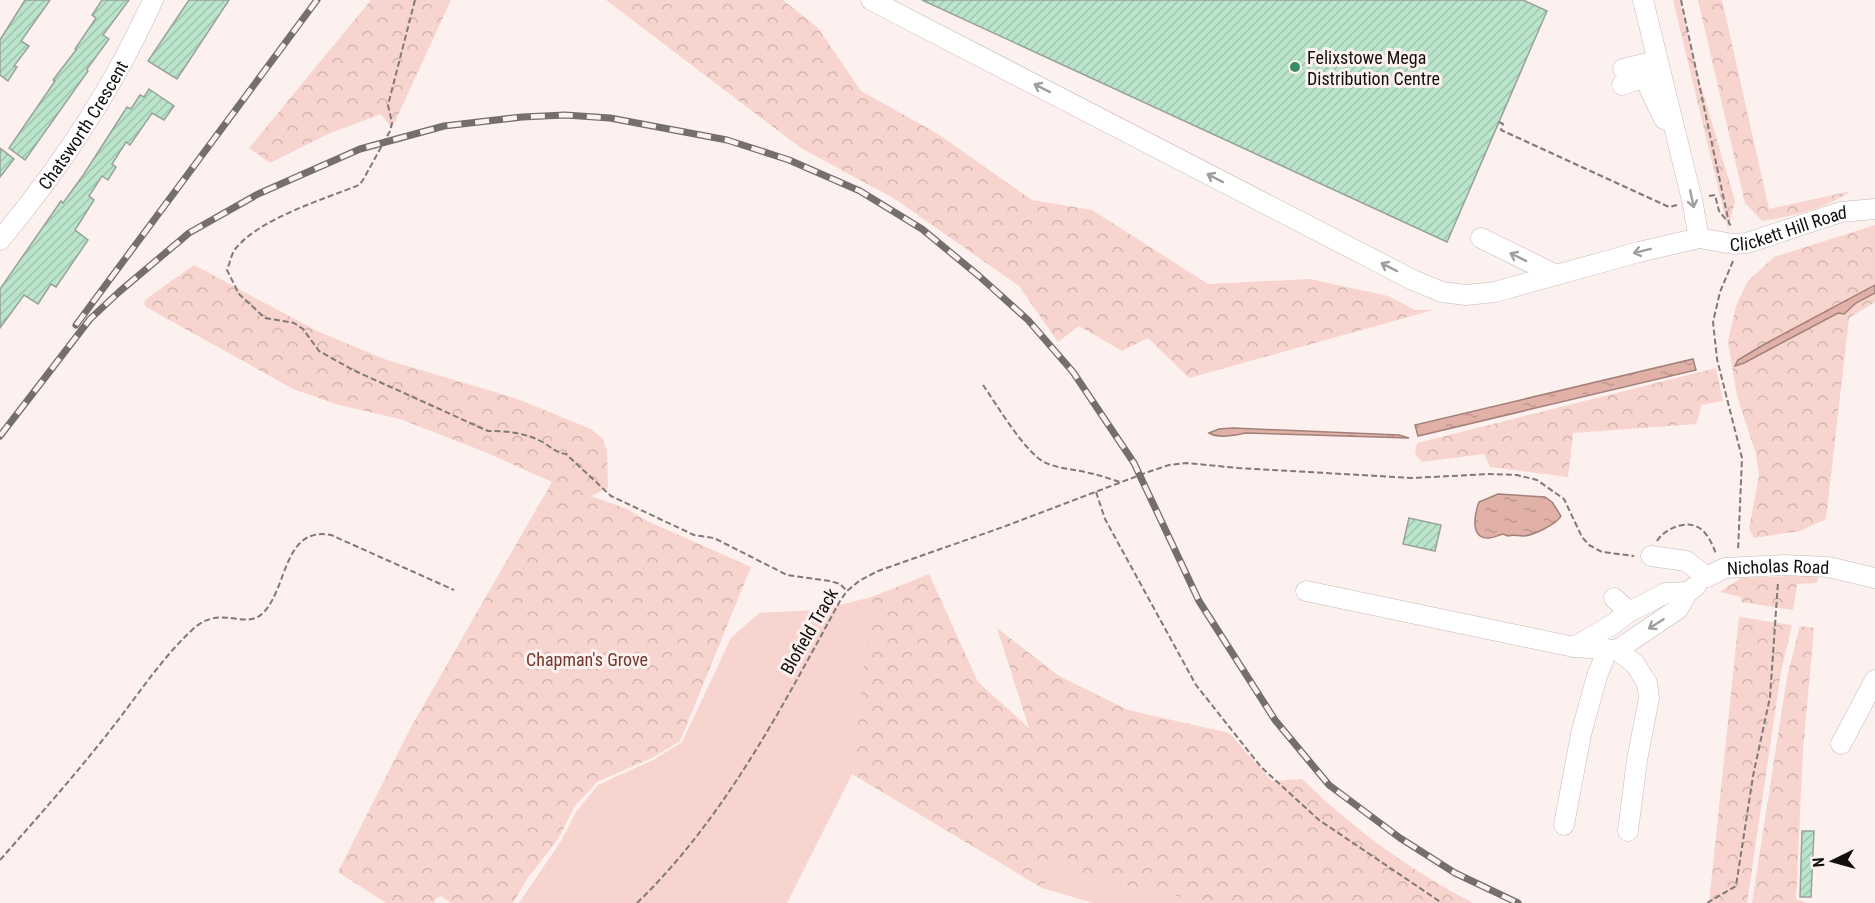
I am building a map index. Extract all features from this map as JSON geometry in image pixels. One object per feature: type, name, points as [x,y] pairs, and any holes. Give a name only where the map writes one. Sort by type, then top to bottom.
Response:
[{"type":"street","name":"Chatsworth Crescent","points":[[0,240],[77,139],[108,90],[153,0]]},
{"type":"street","points":[[871,0],[1413,280],[1442,292],[1466,294],[1495,292],[1700,238],[1643,0]]},
{"type":"street","points":[[1658,60],[1623,77],[1644,77],[1682,160]]},
{"type":"street","name":"Clickett Hill Road","points":[[1700,238],[1733,244],[1747,243],[1841,212],[1875,208]]},
{"type":"street","points":[[1481,238],[1556,275]]},
{"type":"street","name":"Nicholas Road","points":[[1651,556],[1686,561],[1707,577],[1725,568],[1784,565],[1828,567],[1875,578]]},
{"type":"street","points":[[1564,825],[1581,734],[1604,659],[1611,649],[1678,609],[1688,592],[1707,577]]},
{"type":"street","points":[[1306,591],[1574,647],[1611,649],[1635,664],[1647,683],[1649,698],[1637,760],[1628,831]]},
{"type":"street","points":[[1574,647],[1612,625],[1629,612],[1666,592],[1688,592]]},
{"type":"street","points":[[1614,598],[1629,612]]},
{"type":"street","points":[[1841,744],[1875,680]]},
{"type":"path","points":[[415,0],[388,105],[392,123],[390,131],[363,180],[359,184],[282,216],[253,231],[234,250],[227,270],[239,294],[265,318],[294,323],[303,329],[319,351],[353,370],[488,431],[510,431],[543,442],[559,453],[566,454],[611,496],[694,535],[714,538],[787,575],[830,581],[840,584],[847,591]]},
{"type":"path","points":[[1681,0],[1729,223]]},
{"type":"path","points":[[1499,122],[1503,124],[1501,130],[1669,207],[1715,195],[1719,211],[1733,228],[1733,260],[1719,292],[1713,322],[1717,359],[1742,458],[1738,557]]},
{"type":"path","points":[[983,385],[1019,436],[1042,461],[1057,467],[1091,473],[1120,482]]},
{"type":"path","name":"Blofield Track","points":[[637,903],[664,877],[704,829],[776,714],[847,591],[878,571],[1168,465],[1187,463],[1413,478],[1489,474],[1517,475],[1537,480],[1564,499],[1582,537],[1589,545],[1602,552],[1651,556]]},
{"type":"path","points":[[1096,492],[1105,519],[1196,685],[1261,767],[1319,820],[1442,903]]},
{"type":"path","points":[[1651,556],[1660,536],[1683,525],[1698,527],[1704,531],[1717,555],[1724,557]]},
{"type":"path","points":[[0,860],[54,801],[159,666],[193,629],[210,618],[225,617],[247,620],[255,619],[262,614],[269,606],[294,551],[309,535],[316,533],[331,535],[454,590]]},
{"type":"path","points":[[1707,903],[1736,886],[1753,776],[1770,697],[1778,578],[1784,565]]},
{"type":"green space","points":[[371,0],[451,0],[392,128],[381,114],[328,134],[270,163],[249,148]]},
{"type":"green space","points":[[606,0],[783,0],[818,28],[861,91],[938,134],[1032,200],[1092,210],[1208,284],[1310,279],[1388,296],[1415,310],[1433,310],[1189,378],[1148,338],[1122,351],[1079,326],[1058,342],[1019,286],[895,199],[801,148]]},
{"type":"green space","points":[[1673,0],[1680,0],[1700,82],[1735,201],[1728,229]]},
{"type":"green space","points":[[1698,0],[1722,0],[1769,209],[1851,191],[1830,203],[1808,211],[1762,221],[1745,203]]},
{"type":"green space","points":[[1875,225],[1875,285],[1738,360],[1736,365],[1745,363],[1839,313],[1844,314],[1856,303],[1875,293],[1875,302],[1849,318],[1826,519],[1800,531],[1754,538],[1749,529],[1759,476],[1756,454],[1737,396],[1728,341],[1736,306],[1747,282],[1774,257]]},
{"type":"green space","name":"Chapman's Grove","points":[[194,265],[319,332],[387,360],[515,398],[591,429],[602,438],[607,450],[608,488],[591,496],[627,509],[647,521],[751,567],[680,741],[652,758],[597,782],[575,806],[558,839],[527,879],[513,903],[451,903],[441,896],[436,898],[434,903],[386,903],[338,872],[411,727],[552,482],[485,452],[400,419],[339,405],[293,389],[146,307],[144,303],[146,299]]},
{"type":"green space","points":[[1716,368],[1723,401],[1701,405],[1696,424],[1573,433],[1568,477],[1490,467],[1484,454],[1422,462],[1415,454],[1417,443]]},
{"type":"green space","points":[[929,574],[978,682],[1029,728],[997,628],[1059,676],[1128,710],[1229,733],[1272,781],[1302,779],[1341,815],[1405,863],[1473,903],[1211,903],[1088,878],[1063,854],[1042,888],[852,774],[872,597]]},
{"type":"green space","points":[[1818,575],[1817,583],[1797,584],[1793,610],[1741,602],[1741,597],[1720,592],[1741,578]]},
{"type":"green space","points":[[872,597],[852,774],[787,903],[519,903],[561,841],[576,812],[598,785],[655,759],[682,742],[731,638],[759,613],[819,610]]},
{"type":"green space","points":[[1739,617],[1792,625],[1781,672],[1747,903],[1709,903]]},
{"type":"green space","points":[[1800,626],[1814,628],[1803,750],[1796,899],[1807,903],[1752,903],[1787,677]]},
{"type":"green space","points":[[1063,854],[1088,878],[1211,903],[1093,903],[1042,888]]},
{"type":"water","points":[[1875,285],[1875,293],[1856,303],[1844,314],[1838,313],[1735,366],[1738,360],[1763,345]]},
{"type":"water","points":[[1693,359],[1696,370],[1418,436],[1415,425]]},
{"type":"water","points":[[1219,429],[1399,435],[1409,438],[1246,433],[1222,436],[1209,433]]},
{"type":"water","points":[[1498,494],[1545,497],[1552,502],[1561,516],[1550,526],[1527,535],[1503,534],[1491,538],[1483,537],[1478,534],[1475,524],[1479,502]]},
{"type":"building","points":[[25,0],[50,0],[21,41],[29,46],[14,66],[17,67],[8,81],[0,75],[0,40]]},
{"type":"building","points":[[102,0],[129,0],[103,35],[109,39],[25,160],[9,148],[55,81],[53,80],[76,50],[96,18],[92,15]]},
{"type":"building","points":[[189,0],[229,0],[177,79],[148,61]]},
{"type":"building","name":"Felixstowe Mega Distribution Centre","points":[[922,0],[1523,0],[1547,11],[1447,242]]},
{"type":"building","points":[[149,89],[174,106],[164,120],[152,113],[130,145],[126,142],[112,164],[116,167],[108,180],[102,176],[89,196],[94,200],[75,230],[88,240],[56,287],[51,284],[38,304],[24,295],[0,328],[0,289],[61,201],[63,203],[84,174],[127,107],[131,109],[140,95],[144,97]]},
{"type":"building","points":[[0,148],[14,159],[0,177]]},
{"type":"building","points":[[1409,518],[1441,525],[1435,551],[1403,544]]},
{"type":"building","points":[[1802,831],[1814,831],[1811,897],[1800,897]]},
{"type":"railway","points":[[76,325],[317,0]]},
{"type":"railway","points":[[0,436],[90,319],[189,233],[258,194],[360,149],[444,126],[522,117],[565,115],[610,118],[727,140],[789,160],[860,191],[922,229],[1028,320],[1073,372],[1134,463],[1199,601],[1275,720],[1329,785],[1400,838],[1455,873],[1518,903]]},
{"type":"place","name":"Felixstowe Mega Distribution Centre","points":[[1295,67]]}]
